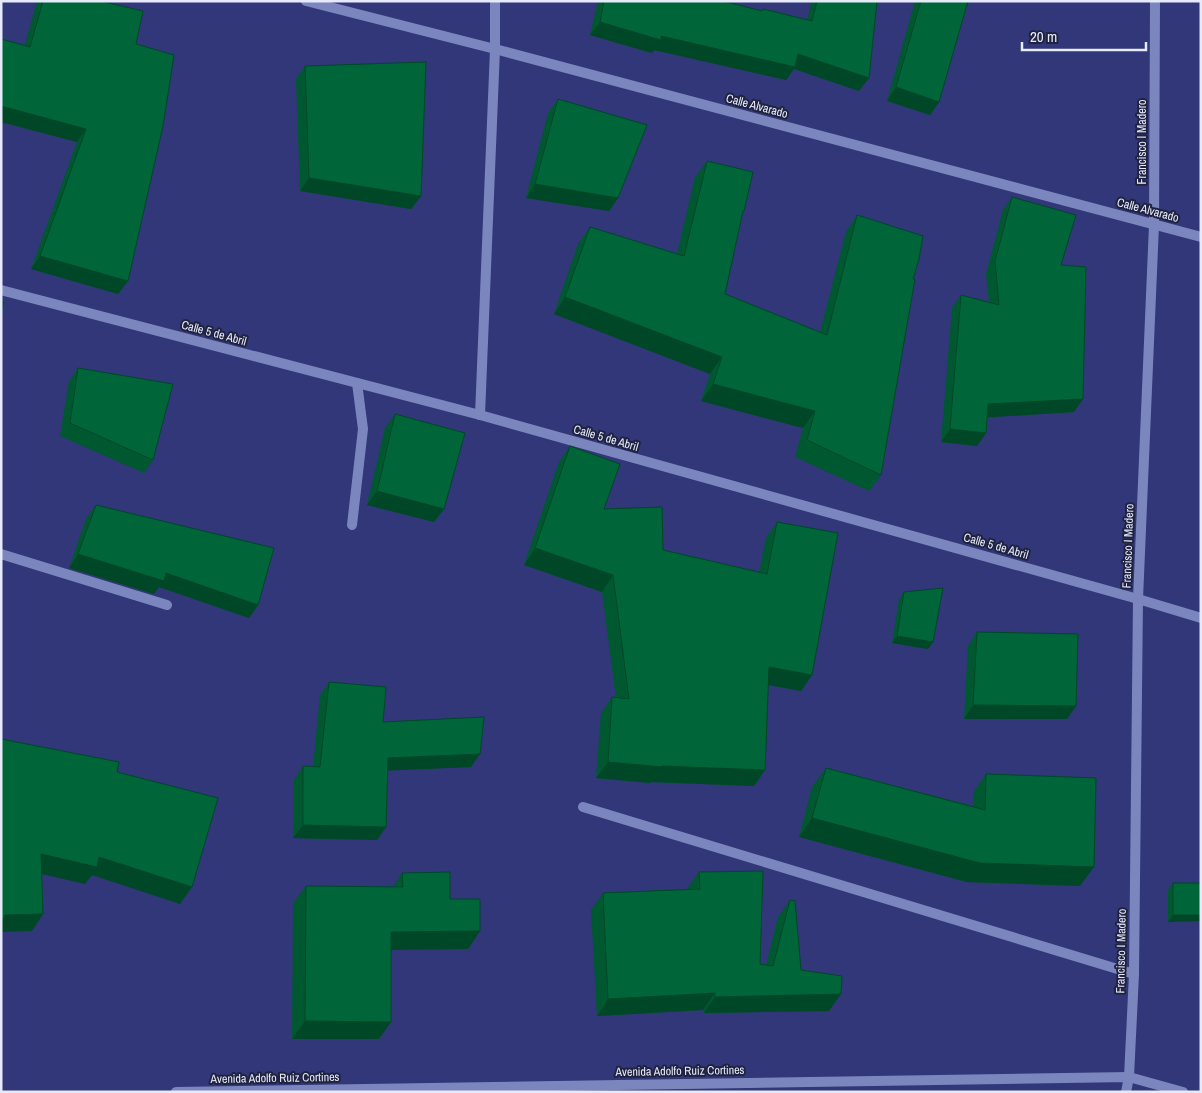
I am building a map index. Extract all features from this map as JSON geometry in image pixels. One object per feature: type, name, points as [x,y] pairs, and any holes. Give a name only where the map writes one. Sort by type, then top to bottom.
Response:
[{"type":"street","name":"Calle Alvarado","points":[[306,1],[495,49],[1201,237]]},
{"type":"street","points":[[480,416],[495,49],[495,1]]},
{"type":"street","name":"Francisco I Madero","points":[[1126,1092],[1129,1077],[1134,974],[1138,599],[1154,225],[1155,1]]},
{"type":"street","name":"Calle 5 de Abril","points":[[1,290],[480,416],[1201,618]]},
{"type":"street","points":[[352,525],[363,429],[357,383]]},
{"type":"street","points":[[1,554],[168,605]]},
{"type":"street","points":[[583,807],[1134,974]]},
{"type":"street","name":"Avenida Adolfo Ruiz Cortines","points":[[176,1092],[1129,1077],[1182,1092]]},
{"type":"building","points":[[43,1],[100,1],[143,11],[136,44],[174,55],[163,126],[128,281],[40,256],[86,129],[1,106],[1,39],[30,47]]},
{"type":"building","points":[[604,1],[723,1],[812,21],[817,1],[877,1],[869,78],[798,54],[795,67],[661,36],[661,40],[600,22]]},
{"type":"building","points":[[921,1],[968,1],[939,102],[896,87]]},
{"type":"building","points":[[426,62],[421,196],[309,178],[305,66]]},
{"type":"building","points":[[558,99],[647,125],[618,198],[535,184]]},
{"type":"building","points":[[707,161],[753,172],[725,294],[827,335],[857,215],[923,236],[913,279],[915,279],[881,475],[807,440],[815,411],[713,384],[722,357],[565,297],[590,227],[684,256]]},
{"type":"building","points":[[1012,197],[1076,215],[1061,265],[1086,267],[1083,399],[988,404],[986,433],[950,429],[961,295],[999,305],[995,261]]},
{"type":"building","points":[[1,301],[4,302],[1,312]]},
{"type":"building","points":[[78,368],[173,384],[153,460],[70,423]]},
{"type":"building","points":[[395,414],[465,433],[444,509],[377,491]]},
{"type":"building","points":[[570,446],[620,464],[604,509],[662,507],[663,550],[767,574],[777,522],[838,533],[812,675],[769,667],[765,770],[662,767],[608,762],[612,697],[629,699],[613,575],[535,548]]},
{"type":"building","points":[[96,505],[274,548],[258,605],[166,573],[164,581],[78,554]]},
{"type":"building","points":[[943,588],[933,642],[897,636],[904,592]]},
{"type":"building","points":[[977,632],[1078,634],[1076,706],[973,705]]},
{"type":"building","points":[[329,682],[386,687],[383,722],[484,717],[480,754],[388,758],[386,827],[303,825],[303,766],[320,767]]},
{"type":"building","points":[[1,739],[119,762],[117,772],[218,798],[192,887],[99,857],[97,867],[41,854],[43,914],[5,915],[1,924]]},
{"type":"building","points":[[826,768],[985,810],[986,774],[1096,778],[1094,867],[980,863],[812,818]]},
{"type":"building","points":[[763,871],[760,964],[773,966],[790,900],[795,901],[801,970],[842,976],[841,994],[715,997],[715,993],[608,999],[603,893],[700,889],[699,872]]},
{"type":"building","points":[[450,872],[450,899],[480,899],[480,931],[391,932],[391,1022],[305,1021],[306,886],[403,887],[402,873]]},
{"type":"building","points":[[1173,883],[1201,883],[1201,915],[1173,915]]}]
